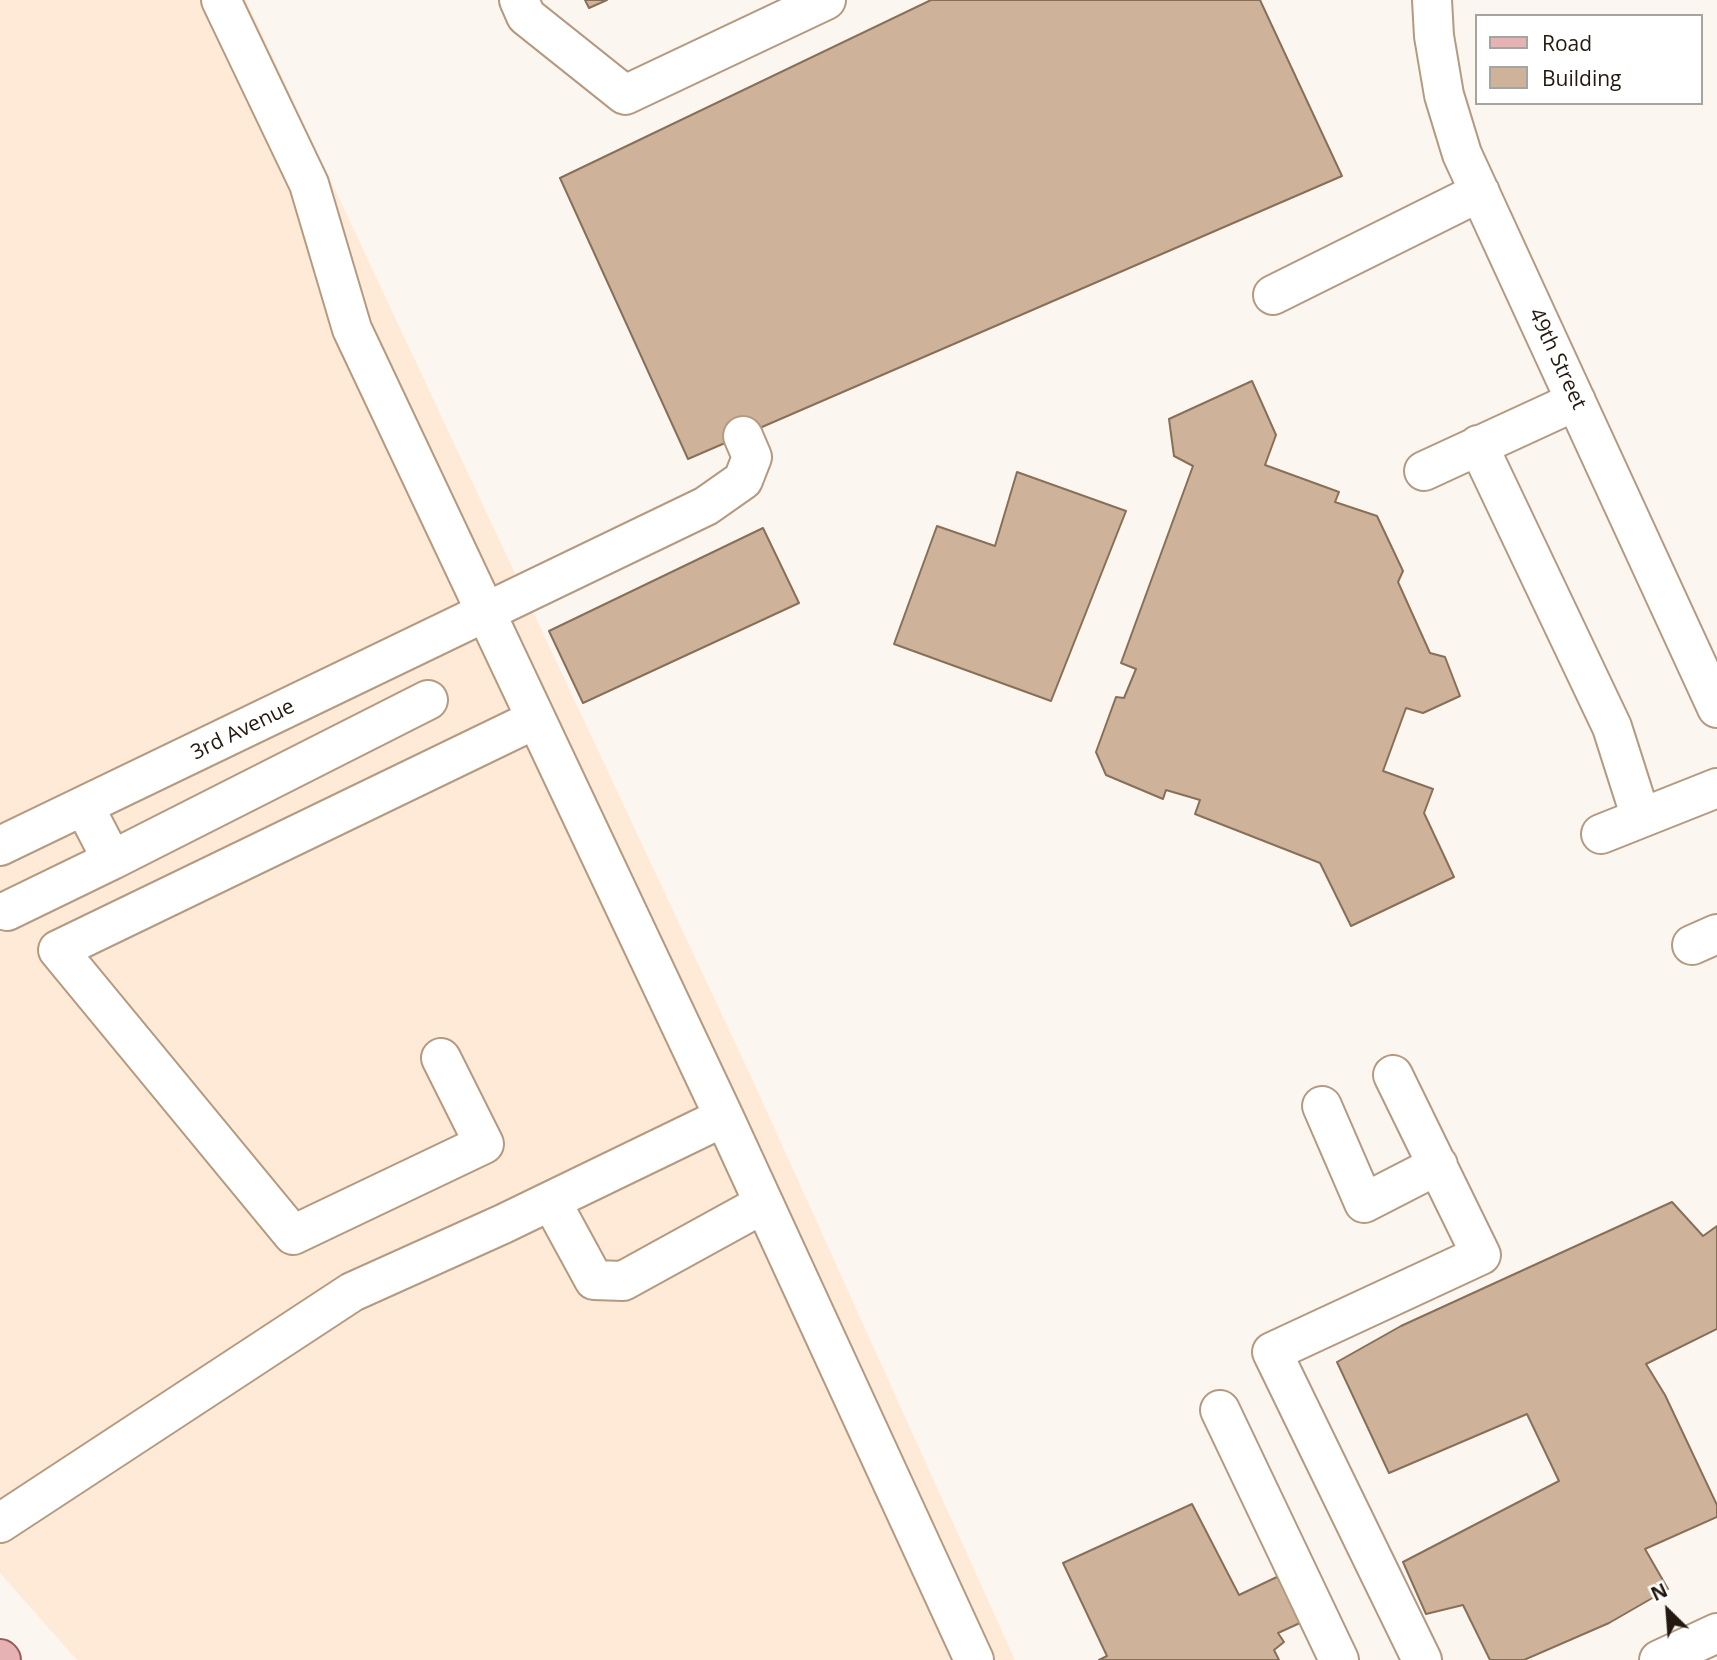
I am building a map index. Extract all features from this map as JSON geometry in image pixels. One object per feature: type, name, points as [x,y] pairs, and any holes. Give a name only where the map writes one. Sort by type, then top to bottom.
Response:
[{"type":"street","points":[[221,0],[309,184],[352,329],[724,1118],[974,1660]]},
{"type":"street","points":[[519,0],[526,16],[625,95],[826,0]]},
{"type":"street","name":"49th Street","points":[[1432,0],[1434,36],[1444,95],[1462,153],[1717,708]]},
{"type":"street","points":[[1273,295],[1480,192]]},
{"type":"street","points":[[1424,471],[1576,401]]},
{"type":"street","name":"3rd Avenue","points":[[0,846],[706,506],[743,480],[752,457],[743,436]]},
{"type":"street","points":[[1478,445],[1612,727],[1641,818]]},
{"type":"street","points":[[7,911],[428,700]]},
{"type":"street","points":[[441,1058],[484,1144],[293,1235],[58,950],[536,719]]},
{"type":"street","points":[[1601,834],[1717,788]]},
{"type":"street","points":[[83,806],[112,860]]},
{"type":"street","points":[[1393,1075],[1481,1255],[1272,1352],[1422,1660]]},
{"type":"street","points":[[1322,1106],[1364,1203],[1438,1165]]},
{"type":"street","points":[[0,1523],[352,1293],[724,1118]]},
{"type":"street","points":[[551,1201],[594,1280],[623,1281],[763,1204]]},
{"type":"street","points":[[1220,1410],[1339,1660]]},
{"type":"street","points":[[1659,1660],[1717,1633]]},
{"type":"shaded area","points":[[0,0],[246,0],[753,1081],[1015,1660],[77,1660],[0,1573]]},
{"type":"building","points":[[585,0],[607,0],[589,8]]},
{"type":"building","points":[[931,0],[1260,0],[1342,176],[688,459],[560,178]]},
{"type":"building","points":[[1252,381],[1276,435],[1265,465],[1339,492],[1335,502],[1377,516],[1403,571],[1398,582],[1430,653],[1445,657],[1460,696],[1423,713],[1406,708],[1383,771],[1433,789],[1424,813],[1454,877],[1351,926],[1320,863],[1195,814],[1200,800],[1166,790],[1163,799],[1106,775],[1096,752],[1116,697],[1124,698],[1136,669],[1121,663],[1193,466],[1174,456],[1169,419]]},
{"type":"building","points":[[1017,472],[1126,511],[1051,701],[894,644],[937,526],[995,546]]},
{"type":"building","points":[[763,528],[799,603],[583,703],[549,631]]},
{"type":"building","points":[[1672,1202],[1703,1236],[1717,1226],[1717,1329],[1646,1364],[1665,1395],[1717,1505],[1717,1517],[1645,1549],[1668,1589],[1609,1623],[1524,1660],[1490,1660],[1463,1605],[1426,1614],[1403,1562],[1559,1481],[1527,1414],[1389,1473],[1337,1362],[1401,1326]]},
{"type":"building","points":[[1192,1504],[1239,1595],[1279,1576],[1300,1623],[1278,1633],[1284,1642],[1274,1650],[1279,1660],[1099,1660],[1107,1656],[1063,1563]]}]
